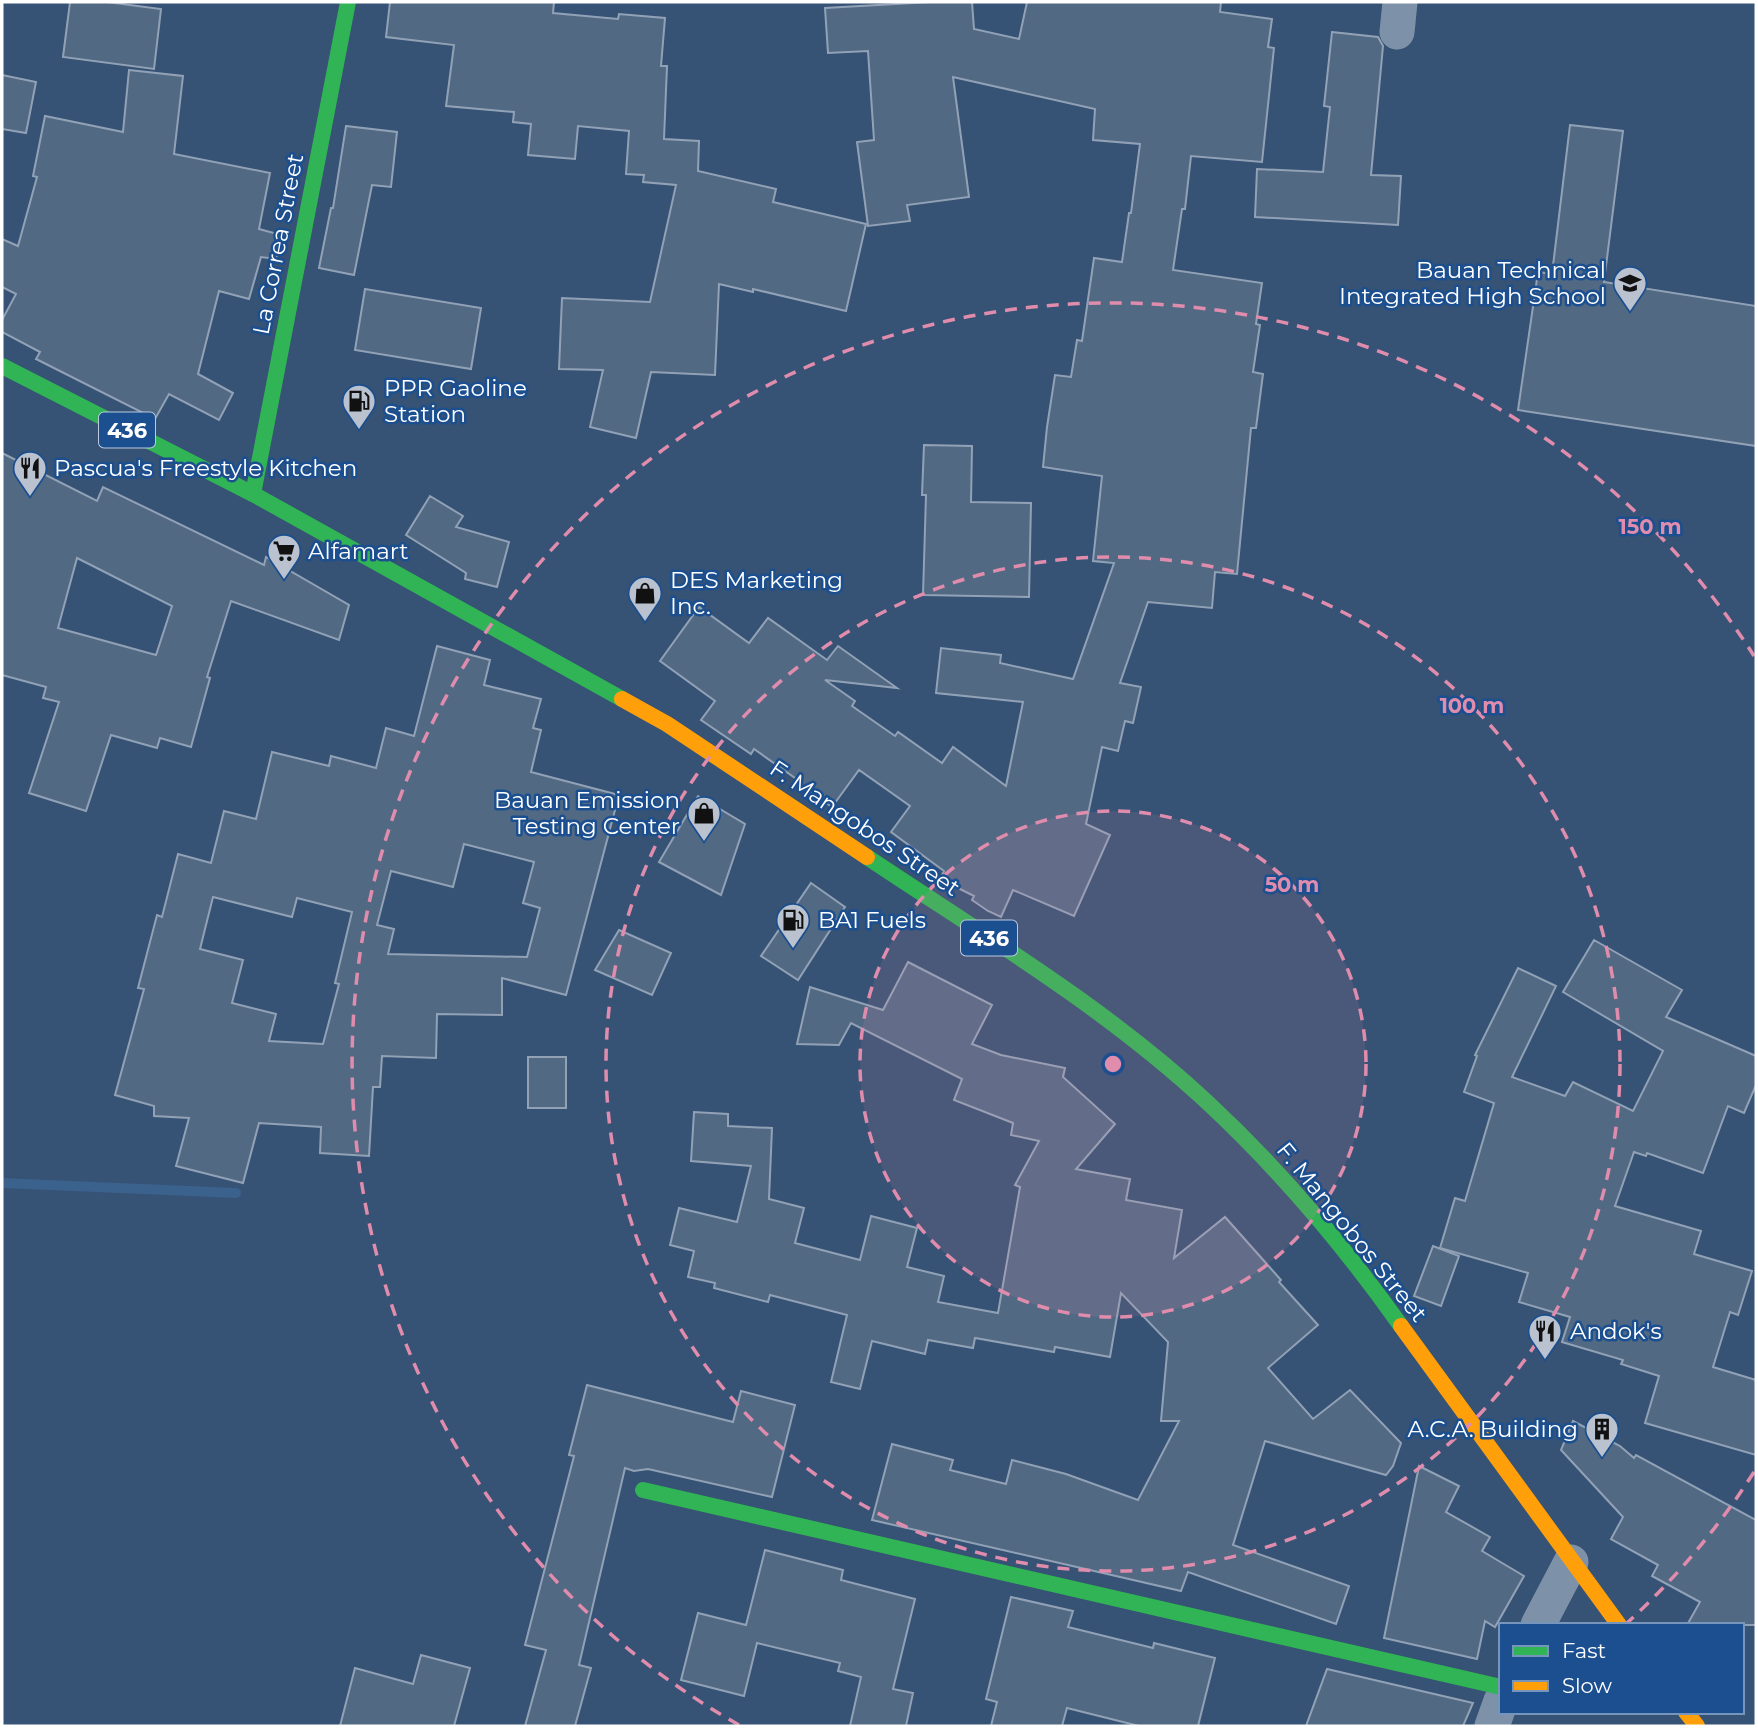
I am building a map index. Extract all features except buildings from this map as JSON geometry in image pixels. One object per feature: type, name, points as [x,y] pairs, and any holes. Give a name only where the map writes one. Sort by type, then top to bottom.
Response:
[{"type":"main road","name":"La Correa Street","points":[[253,494],[348,2]]},
{"type":"main road","name":"F. Mangobos Street","points":[[2,366],[253,494],[667,724],[1007,950],[1116,1026],[1206,1101],[1283,1178],[1391,1312],[1617,1623]]},
{"type":"main road","points":[[643,1490],[1499,1687]]},
{"type":"street","points":[[1539,1623],[1571,1562]]},
{"type":"street","points":[[1492,1726],[1499,1707]]},
{"type":"waterway","points":[[2,1183],[236,1193]]},
{"type":"traffic: fast","points":[[253,494],[348,2]]},
{"type":"traffic: fast","points":[[2,366],[253,494],[622,699]]},
{"type":"traffic: fast","points":[[867,857],[1042,973],[1168,1067],[1233,1127],[1285,1181],[1334,1238],[1401,1326]]},
{"type":"traffic: fast","points":[[643,1490],[1499,1687]]},
{"type":"traffic: slow","points":[[622,699],[667,724],[867,857]]},
{"type":"traffic: slow","points":[[1401,1326],[1618,1623]]},
{"type":"traffic: slow","points":[[1688,1714],[1697,1726]]},
{"type":"place","name":"Bauan Technical Integrated High School","points":[[1630,313]]},
{"type":"place","name":"PPR Gaoline Station","points":[[359,431]]},
{"type":"place","name":"Pascua's Freestyle Kitchen","points":[[30,498]]},
{"type":"place","name":"Alfamart","points":[[284,581]]},
{"type":"place","name":"DES Marketing Inc.","points":[[645,623]]},
{"type":"place","name":"Bauan Emission Testing Center","points":[[704,843]]},
{"type":"place","name":"BA1 Fuels","points":[[793,950]]},
{"type":"place","name":"Andok's","points":[[1545,1361]]},
{"type":"place","name":"A.C.A. Building","points":[[1602,1459]]}]
